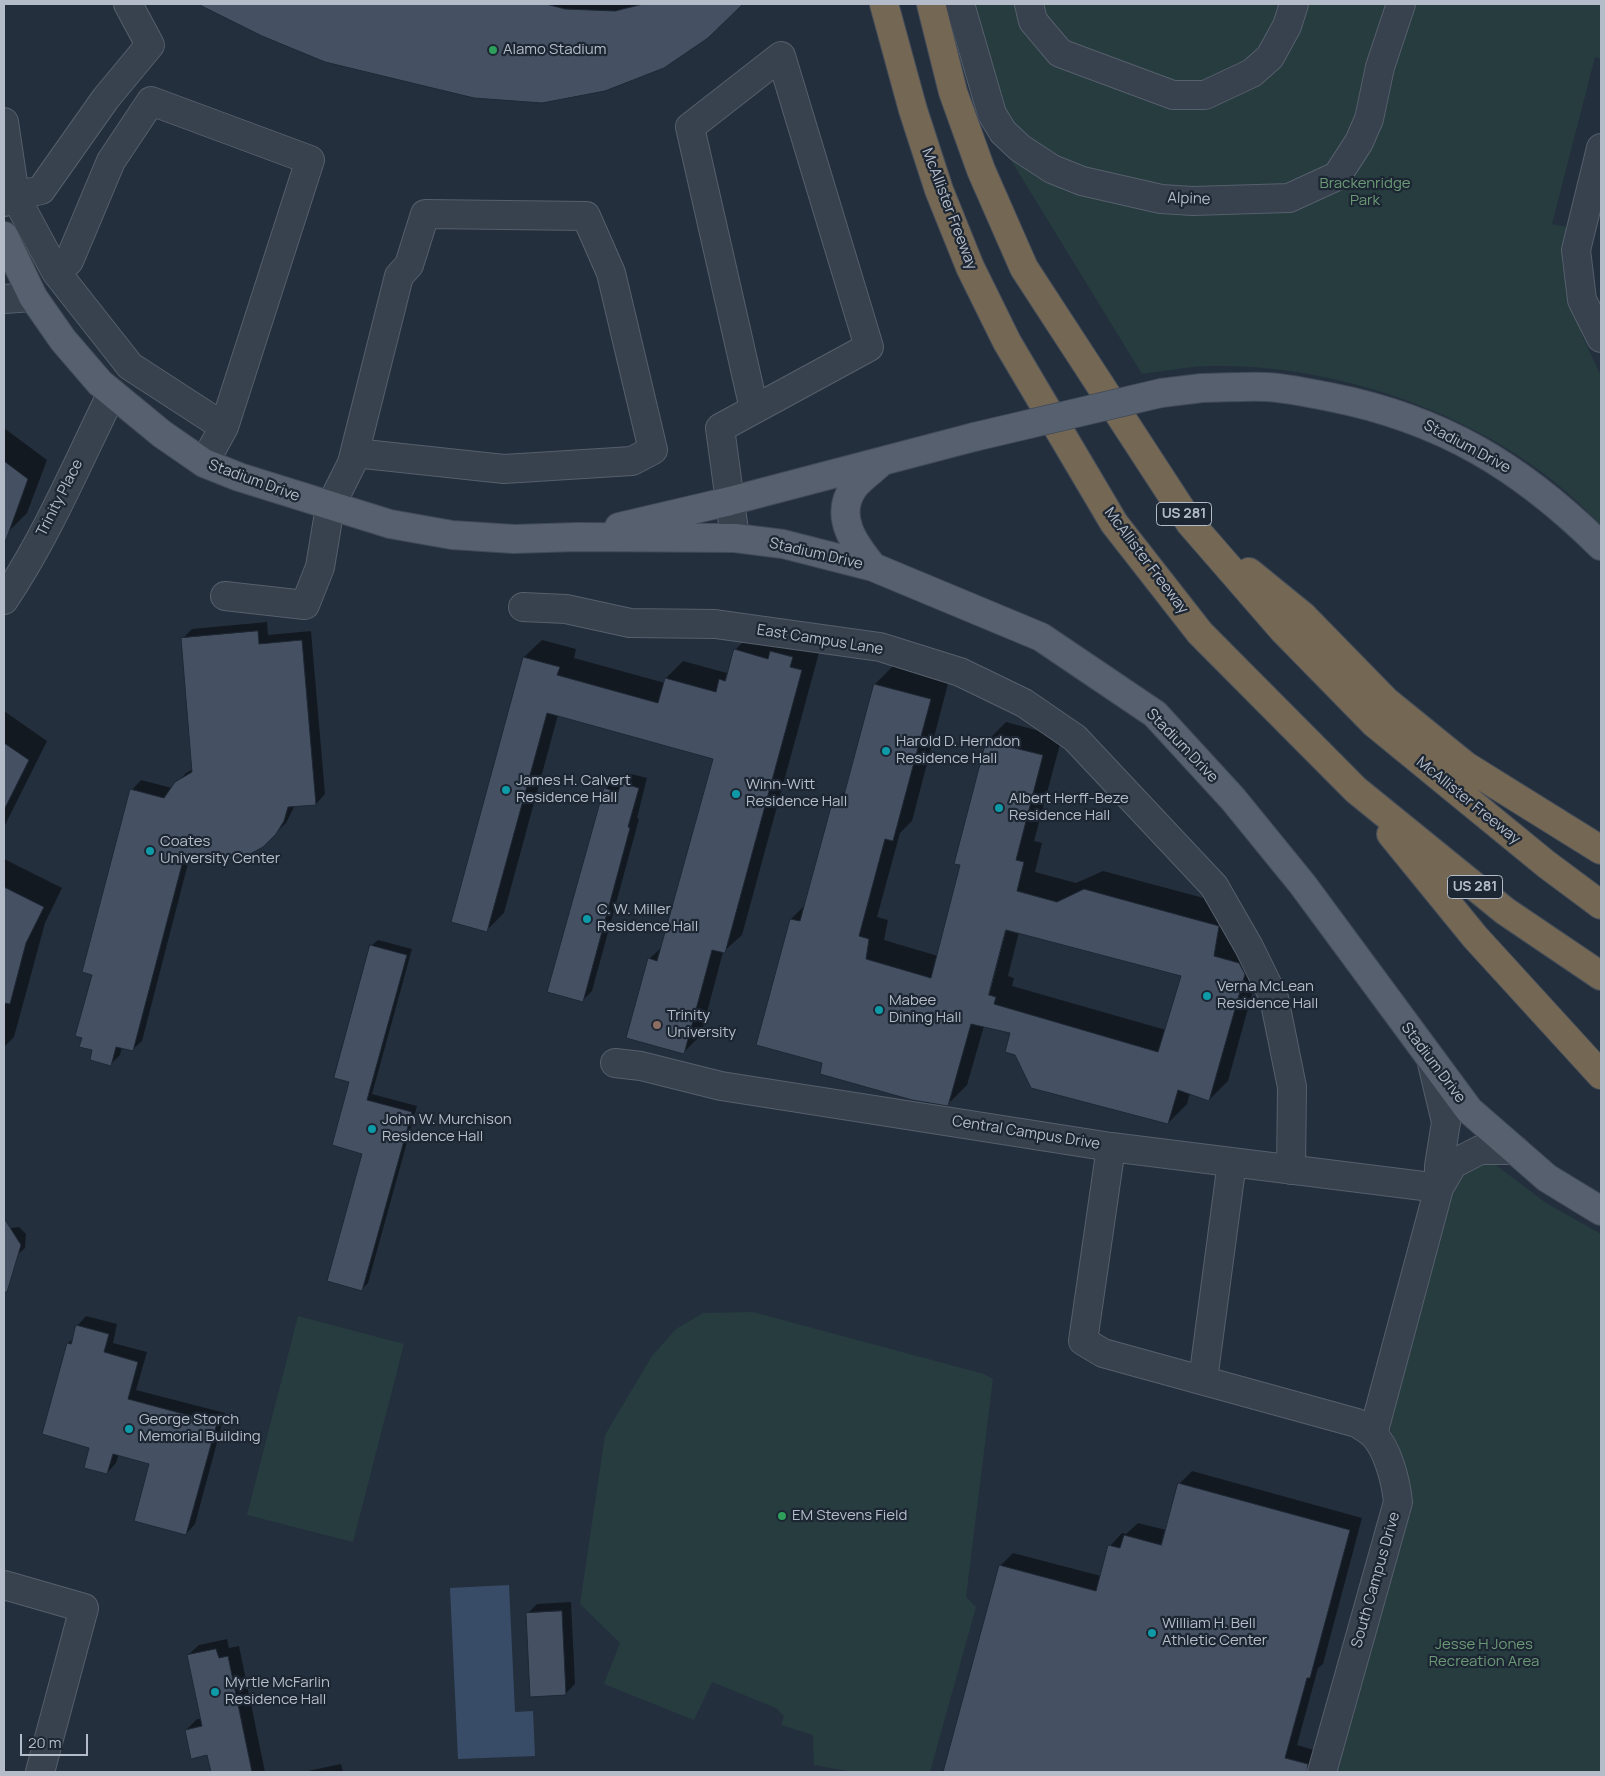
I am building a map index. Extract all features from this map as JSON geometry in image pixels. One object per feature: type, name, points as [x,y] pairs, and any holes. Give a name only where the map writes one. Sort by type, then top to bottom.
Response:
[{"type":"highway","name":"McAllister Freeway","points":[[884,4],[913,110],[939,190],[970,267],[1007,342],[1114,523],[1200,633],[1356,790],[1505,911],[1601,976]]},
{"type":"highway","name":"McAllister Freeway","points":[[931,4],[953,92],[981,170],[1024,268],[1190,523],[1283,630],[1375,724],[1546,864],[1601,905]]},
{"type":"highway","points":[[1190,523],[1303,616],[1386,701],[1466,766],[1601,850]]},
{"type":"highway","points":[[1356,790],[1475,937],[1601,1075]]},
{"type":"main road","name":"Stadium Drive","points":[[4,236],[33,296],[62,340],[100,383],[162,434],[204,463],[262,486],[390,524],[452,535],[514,539],[577,536],[734,538],[784,544],[873,567],[1041,637],[1155,714],[1234,799],[1297,878],[1469,1110],[1547,1178],[1601,1210]]},
{"type":"main road","name":"Stadium Drive","points":[[577,536],[1161,393],[1202,388],[1267,387],[1360,403],[1426,423],[1526,479],[1568,513],[1601,546]]},
{"type":"main road","points":[[873,567],[854,544],[846,525],[846,508],[854,488],[882,462]]},
{"type":"street","points":[[9,199],[41,190],[106,98],[150,45],[128,4]]},
{"type":"street","name":"Alpine","points":[[960,4],[992,114],[1003,132],[1020,148],[1052,169],[1072,177],[1161,199],[1193,201],[1289,198],[1322,185],[1337,176],[1359,142],[1369,119],[1380,67],[1401,4]]},
{"type":"street","points":[[1029,4],[1033,21],[1060,53],[1173,95],[1205,96],[1252,73],[1270,57],[1287,26],[1294,4]]},
{"type":"street","points":[[734,538],[720,428],[869,347],[781,56],[690,127],[754,409]]},
{"type":"street","points":[[56,272],[69,261],[111,161],[151,101],[310,160],[224,427],[204,463]]},
{"type":"street","points":[[4,122],[9,199],[56,272],[130,366],[224,427]]},
{"type":"street","points":[[1601,148],[1576,250],[1582,300],[1601,338]]},
{"type":"street","points":[[225,596],[305,605],[320,567],[330,507],[355,453],[400,276],[409,265],[425,214],[586,216],[611,273],[653,450],[632,462],[504,469],[355,453]]},
{"type":"street","points":[[4,299],[33,296]]},
{"type":"street","name":"Trinity Place","points":[[4,600],[48,522],[112,393]]},
{"type":"street","name":"East Campus Lane","points":[[523,607],[566,608],[630,623],[715,624],[880,647],[960,672],[1024,703],[1075,738],[1214,886],[1249,947],[1274,998],[1292,1086],[1291,1170]]},
{"type":"street","points":[[1111,1147],[1083,1341],[1103,1353],[1357,1423],[1373,1434],[1439,1188],[1439,1166],[1446,1122],[1431,1060]]},
{"type":"street","name":"Central Campus Drive","points":[[616,1063],[641,1066],[721,1086],[1111,1147],[1439,1188]]},
{"type":"street","points":[[1439,1188],[1453,1164],[1480,1150],[1515,1150]]},
{"type":"street","points":[[1203,1380],[1232,1162]]},
{"type":"street","name":"South Campus Drive","points":[[1322,1772],[1398,1502],[1396,1482],[1379,1442],[1373,1434]]},
{"type":"street","points":[[4,1585],[84,1608],[40,1772]]},
{"type":"green space","name":"Brackenridge Park","points":[[954,4],[1601,4],[1601,59],[1595,57],[1552,224],[1567,227],[1562,263],[1582,335],[1601,376],[1601,526],[1564,490],[1521,458],[1474,430],[1424,407],[1372,389],[1318,376],[1265,368],[1205,366],[1142,374],[979,108]]},
{"type":"green space","name":"Jesse H Jones Recreation Area","points":[[1472,1161],[1492,1162],[1546,1203],[1601,1234],[1601,1772],[1331,1772],[1408,1491],[1407,1471],[1388,1423],[1454,1179]]},
{"type":"green space","name":"EM Stevens Field","points":[[753,1312],[984,1374],[993,1379],[966,1597],[976,1607],[930,1772],[853,1772],[814,1765],[813,1735],[781,1725],[784,1716],[776,1708],[712,1682],[694,1720],[604,1684],[620,1643],[580,1604],[605,1435],[652,1356],[676,1329],[703,1313]]},
{"type":"green space","points":[[298,1316],[404,1344],[353,1542],[247,1515]]},
{"type":"water","points":[[509,1585],[515,1712],[533,1711],[535,1756],[458,1759],[450,1588]]},
{"type":"building","name":"Alamo Stadium","points":[[198,4],[546,4],[565,9],[615,11],[643,4],[743,4],[708,38],[664,68],[605,91],[542,103],[474,98],[325,62],[262,36]]},
{"type":"building","points":[[4,461],[28,479],[6,540],[4,540]]},
{"type":"building","name":"Coates University Center","points":[[258,631],[259,644],[302,640],[316,805],[288,807],[284,821],[276,834],[263,847],[248,855],[234,860],[184,857],[133,1051],[116,1047],[111,1066],[90,1060],[92,1050],[79,1047],[82,1038],[75,1036],[92,975],[82,972],[130,789],[164,798],[175,782],[192,772],[181,638]]},
{"type":"building","name":"Winn-Witt Residence Hall","points":[[734,649],[768,659],[770,651],[793,657],[790,667],[802,670],[725,953],[712,950],[684,1054],[626,1038],[648,958],[657,961],[713,759],[547,713],[487,932],[451,922],[523,657],[560,667],[557,675],[658,703],[665,678],[716,692],[719,679],[725,681]]},
{"type":"building","points":[[874,684],[931,699],[893,841],[885,839],[859,936],[869,939],[866,959],[931,978],[960,865],[954,864],[986,741],[1043,755],[1016,860],[1024,862],[1017,891],[1057,902],[1084,889],[1219,926],[1214,956],[1239,963],[1245,974],[1209,1101],[1178,1090],[1168,1124],[1031,1088],[1015,1055],[1005,1052],[1010,1033],[971,1024],[948,1106],[912,1100],[820,1074],[822,1063],[756,1045],[790,919],[800,921],[832,803],[841,805]],"holes":[[[1006,930],[1181,976],[1158,1052],[994,1004],[996,997],[989,995]]]},
{"type":"building","points":[[4,743],[29,760],[4,810]]},
{"type":"building","name":"C. W. Miller Residence Hall","points":[[621,783],[639,788],[583,1002],[547,992],[604,788],[618,792]]},
{"type":"building","points":[[4,887],[44,907],[26,943],[10,1004],[4,1003]]},
{"type":"building","name":"John W. Murchison Residence Hall","points":[[370,945],[407,955],[367,1100],[412,1112],[362,1291],[327,1281],[362,1154],[332,1145],[349,1082],[334,1078]]},
{"type":"building","points":[[4,1218],[21,1245],[7,1292],[4,1292]]},
{"type":"building","name":"George Storch Memorial Building","points":[[76,1325],[109,1334],[104,1352],[138,1362],[128,1399],[217,1423],[186,1535],[134,1521],[149,1464],[113,1454],[107,1474],[84,1468],[89,1448],[42,1434],[67,1343],[71,1344]]},
{"type":"building","name":"William H. Bell Athletic Center","points":[[1178,1483],[1350,1530],[1310,1678],[1307,1678],[1285,1758],[1308,1764],[1307,1772],[943,1772],[999,1565],[1096,1591],[1108,1545],[1120,1548],[1124,1535],[1161,1545]]},
{"type":"building","points":[[562,1611],[566,1695],[530,1697],[526,1613]]},
{"type":"building","name":"Myrtle McFarlin Residence Hall","points":[[216,1649],[219,1658],[228,1656],[252,1772],[211,1772],[207,1755],[191,1759],[185,1730],[202,1726],[187,1655]]},
{"type":"place","name":"Alamo Stadium","points":[[493,50]]},
{"type":"place","name":"Harold D. Herndon Residence Hall","points":[[886,751]]},
{"type":"place","name":"James H. Calvert Residence Hall","points":[[506,790]]},
{"type":"place","name":"Winn-Witt Residence Hall","points":[[736,794]]},
{"type":"place","name":"Albert Herff-Beze Residence Hall","points":[[999,808]]},
{"type":"place","name":"Coates University Center","points":[[150,851]]},
{"type":"place","name":"C. W. Miller Residence Hall","points":[[587,919]]},
{"type":"place","name":"Verna McLean Residence Hall","points":[[1207,996]]},
{"type":"place","name":"Mabee Dining Hall","points":[[879,1010]]},
{"type":"place","name":"Trinity University","points":[[657,1025]]},
{"type":"place","name":"John W. Murchison Residence Hall","points":[[372,1129]]},
{"type":"place","name":"George Storch Memorial Building","points":[[129,1429]]},
{"type":"place","name":"EM Stevens Field","points":[[782,1516]]},
{"type":"place","name":"William H. Bell Athletic Center","points":[[1152,1633]]},
{"type":"place","name":"Myrtle McFarlin Residence Hall","points":[[215,1692]]}]
